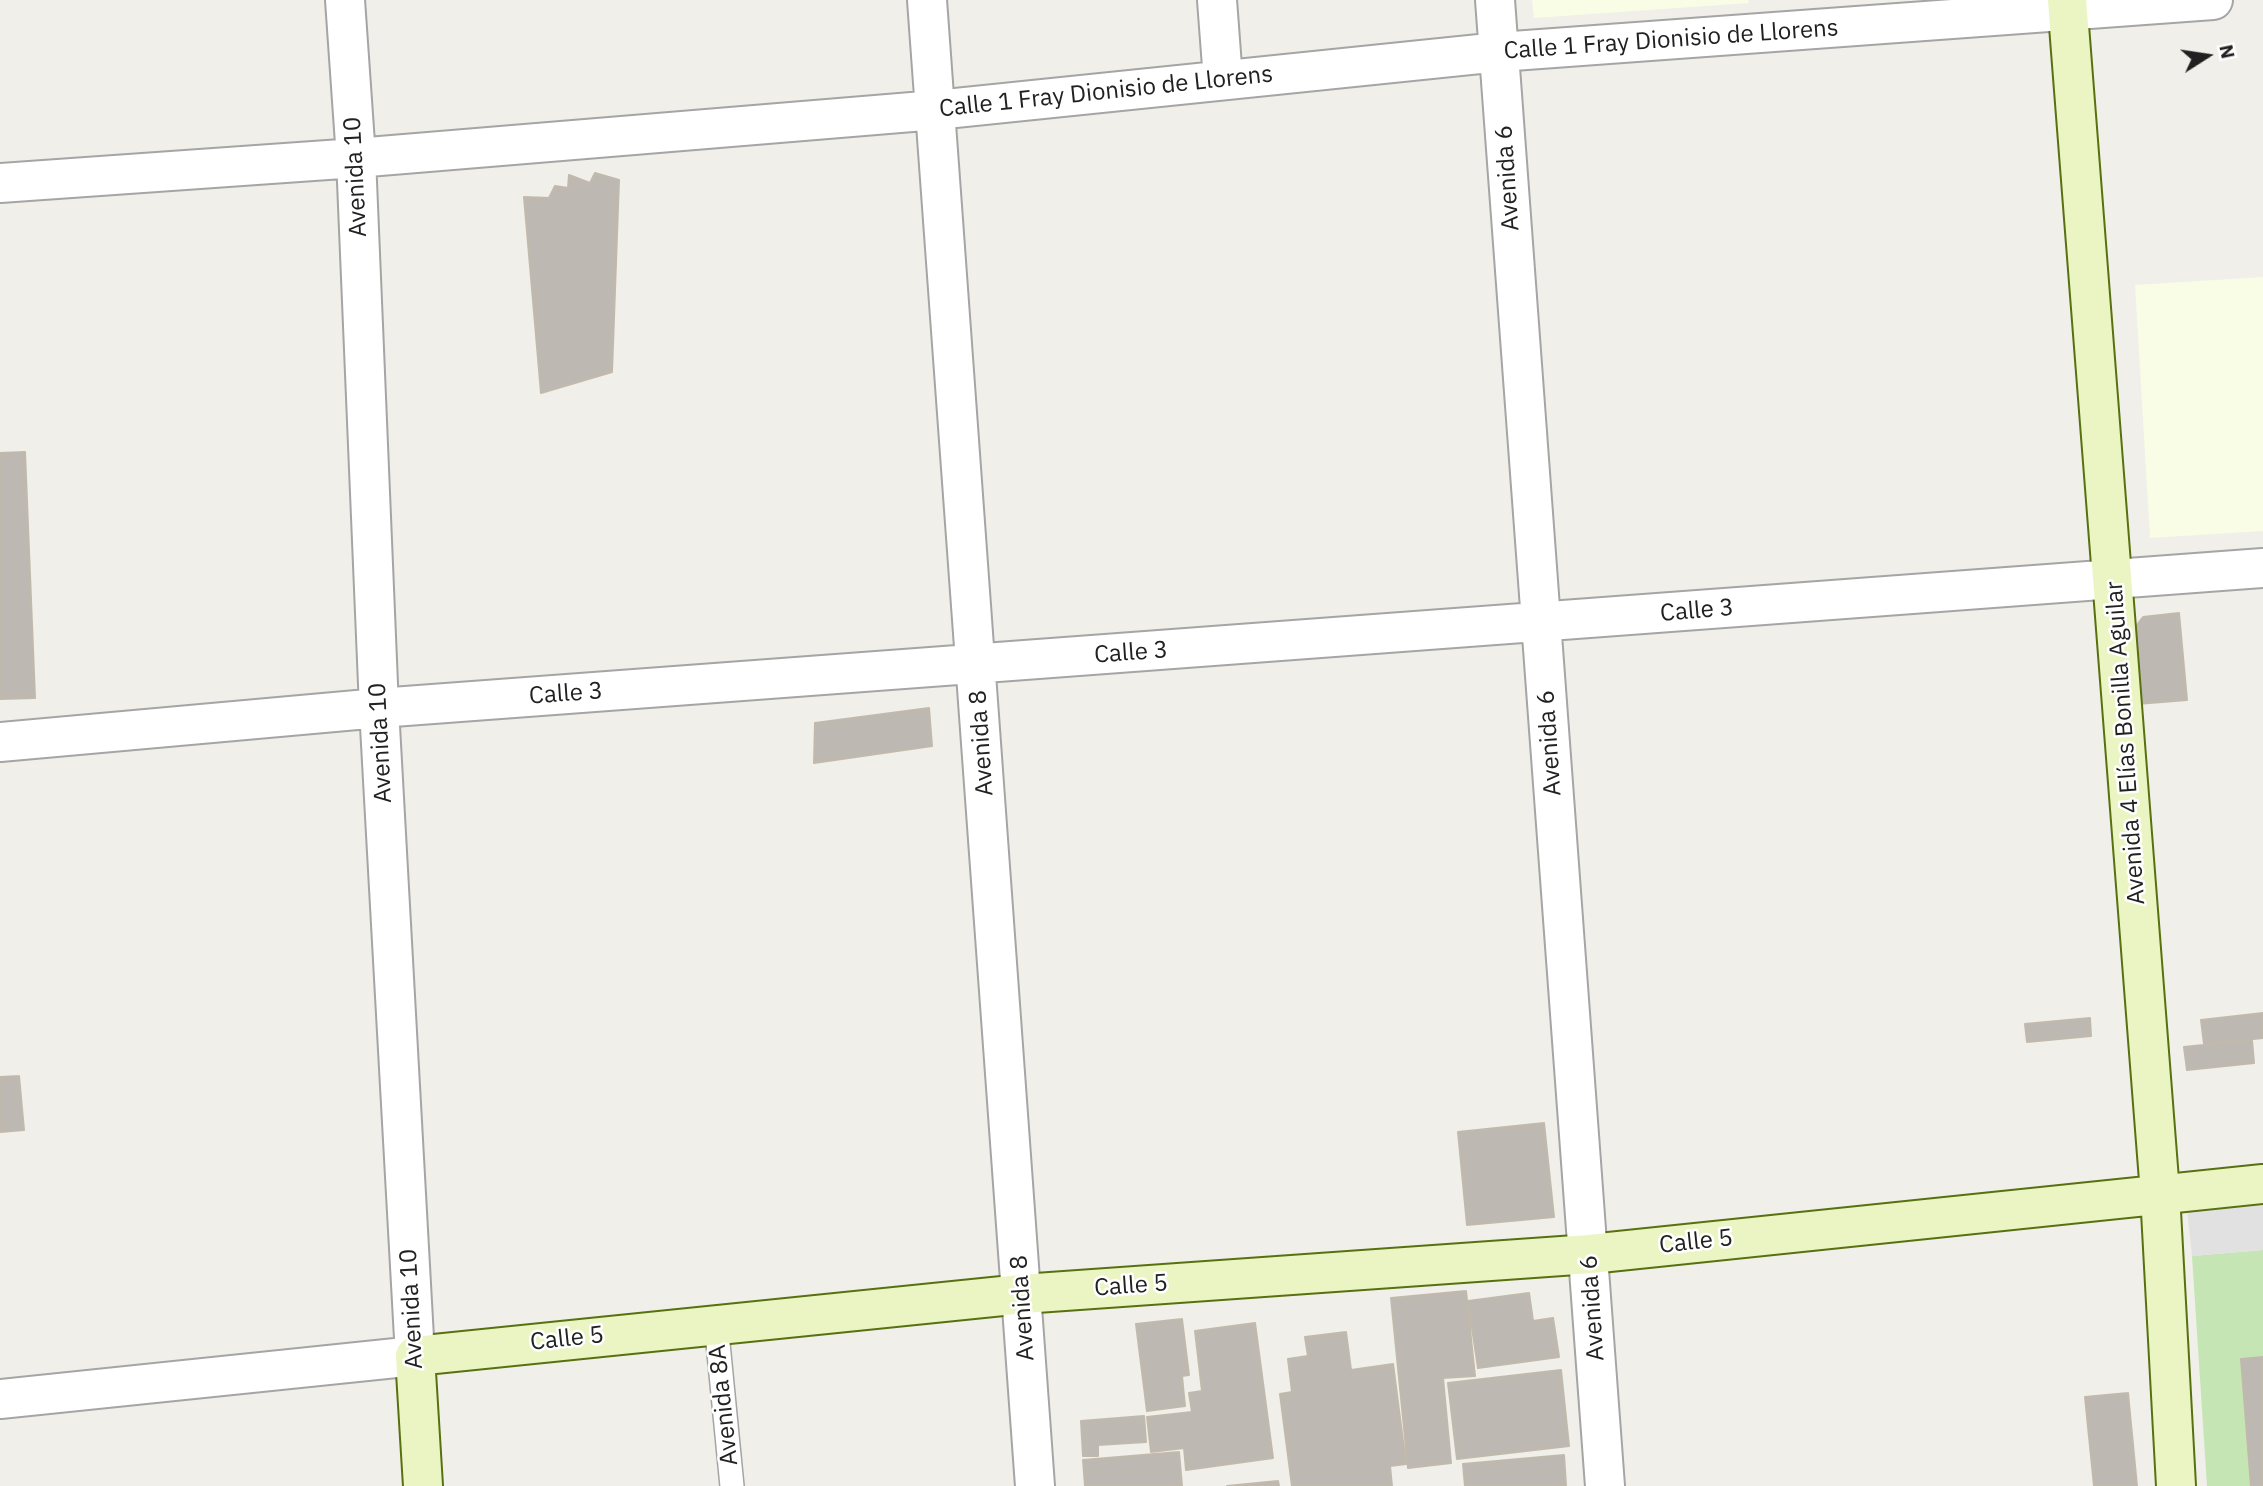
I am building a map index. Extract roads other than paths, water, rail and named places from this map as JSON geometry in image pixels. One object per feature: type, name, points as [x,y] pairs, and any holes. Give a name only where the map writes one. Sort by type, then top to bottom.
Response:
[{"type":"main road","name":"Avenida 4 Elías Bonilla Aguilar","points":[[2067,5],[2114,578],[2160,1193],[2176,1486]]},
{"type":"main road","name":"Calle 5","points":[[415,1356],[716,1323],[1022,1294],[1590,1254],[2263,1184]]},
{"type":"main road","name":"Avenida 10","points":[[415,1356],[423,1486]]},
{"type":"street","name":"Avenida 10","points":[[345,0],[356,158],[379,708],[415,1356]]},
{"type":"street","name":"Avenida 8","points":[[928,0],[1035,1486]]},
{"type":"street","points":[[1217,0],[1223,80]]},
{"type":"street","name":"Avenida 6","points":[[1495,0],[1590,1254],[1605,1486]]},
{"type":"street","name":"Calle 1 Fray Dionisio de Llorens","points":[[0,183],[356,158],[936,110],[1499,52],[2067,5],[2213,0]]},
{"type":"street","name":"Calle 3","points":[[0,742],[379,708],[2263,568]]},
{"type":"street","name":"Calle 5","points":[[0,1399],[415,1356]]},
{"type":"lane","name":"Avenida 8A","points":[[716,1323],[733,1486]]}]
